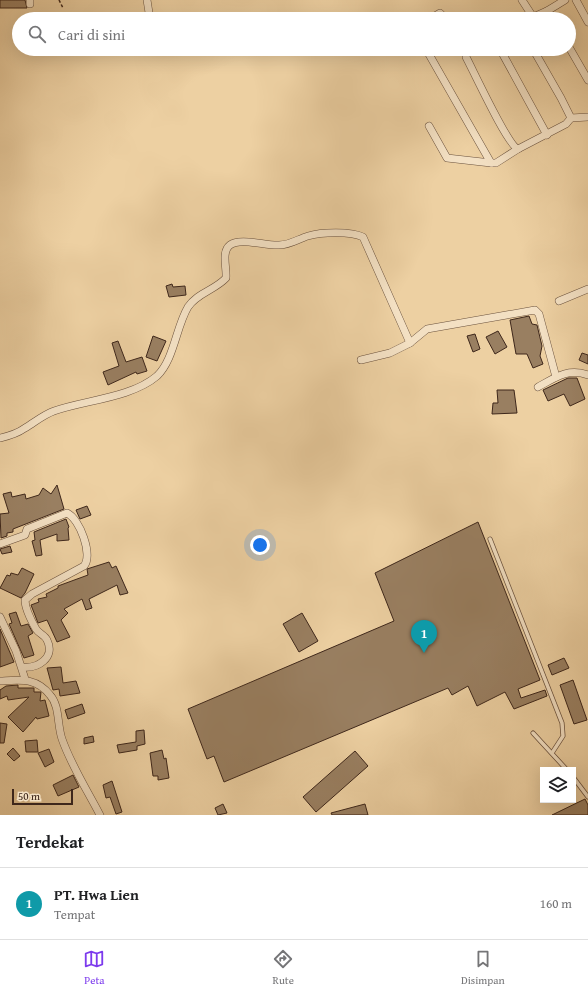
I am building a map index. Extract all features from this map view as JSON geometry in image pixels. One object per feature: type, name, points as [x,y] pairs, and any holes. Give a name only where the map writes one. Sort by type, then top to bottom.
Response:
[{"type":"street","points":[[147,0],[149,12]]},
{"type":"street","points":[[522,0],[528,12]]},
{"type":"street","points":[[547,11],[564,0]]},
{"type":"street","points":[[576,0],[588,22]]},
{"type":"street","points":[[430,56],[491,163]]},
{"type":"street","points":[[466,56],[513,147],[518,149]]},
{"type":"street","points":[[504,56],[547,135]]},
{"type":"street","points":[[536,56],[561,98],[570,118]]},
{"type":"street","points":[[575,56],[588,80]]},
{"type":"street","points":[[570,118],[588,117]]},
{"type":"street","points":[[429,126],[447,158],[491,163],[547,135],[566,124],[570,118]]},
{"type":"street","points":[[0,438],[24,429],[39,418],[53,412],[132,390],[149,382],[158,375],[171,351],[188,307],[193,300],[217,286],[226,278],[226,252],[227,248],[234,243],[283,245],[310,235],[328,233],[354,234],[363,236],[410,343]]},
{"type":"street","points":[[559,301],[588,289]]},
{"type":"street","points":[[361,360],[390,353],[410,343],[427,329],[525,311],[537,311],[556,377]]},
{"type":"street","points":[[538,386],[556,377],[572,372],[588,375]]},
{"type":"street","points":[[0,544],[25,535],[27,529],[67,513],[78,523],[85,545],[87,559],[84,566],[32,594],[26,600],[36,629],[46,637],[49,645],[48,654],[41,664],[33,667],[22,667]]},
{"type":"street","points":[[0,617],[22,667],[25,679]]},
{"type":"street","points":[[0,681],[25,679],[47,691],[54,701],[62,739],[100,815]]},
{"type":"lane","points":[[490,539],[560,717],[563,736],[552,753]]},
{"type":"lane","points":[[533,733],[564,767]]},
{"type":"lane","points":[[576,781],[588,797]]},
{"type":"path","points":[[59,0],[63,8]]},
{"type":"building","points":[[0,0],[25,0],[27,8],[0,8]]},
{"type":"building","points":[[172,284],[173,287],[185,286],[186,295],[169,297],[166,286]]},
{"type":"building","points":[[529,316],[532,324],[537,325],[542,346],[540,356],[543,364],[533,368],[527,354],[516,354],[510,320]]},
{"type":"building","points":[[498,331],[507,347],[495,354],[486,337]]},
{"type":"building","points":[[475,334],[480,349],[473,352],[467,336]]},
{"type":"building","points":[[153,336],[166,341],[157,361],[146,357]]},
{"type":"building","points":[[118,341],[126,362],[142,357],[147,371],[137,374],[136,372],[108,385],[103,372],[119,366],[112,343]]},
{"type":"building","points":[[582,353],[588,355],[588,364],[579,360]]},
{"type":"building","points":[[568,378],[577,378],[585,399],[570,406],[564,394],[548,401],[543,390]]},
{"type":"building","points":[[497,390],[514,390],[517,413],[492,414],[493,403],[498,403]]},
{"type":"building","points":[[57,485],[64,509],[13,529],[13,532],[7,533],[7,536],[1,538],[0,514],[9,513],[3,494],[11,492],[12,497],[25,494],[26,499],[39,495],[43,488],[51,494]]},
{"type":"building","points":[[87,506],[91,515],[80,519],[76,510]]},
{"type":"building","points":[[66,519],[69,527],[69,540],[57,541],[57,534],[40,540],[42,555],[36,556],[32,541],[35,540],[34,532]]},
{"type":"building","points":[[478,522],[540,680],[518,689],[521,698],[545,690],[547,696],[514,709],[505,692],[477,706],[468,686],[452,695],[448,688],[224,782],[214,756],[207,759],[188,709],[394,621],[375,573]]},
{"type":"building","points":[[10,546],[12,552],[2,554],[0,549]]},
{"type":"building","points":[[109,562],[112,568],[116,566],[128,593],[120,595],[117,585],[89,599],[92,608],[86,610],[82,599],[64,609],[68,613],[61,620],[70,637],[57,642],[47,620],[38,623],[31,605],[39,602],[38,599],[47,597],[46,594],[58,588],[58,586],[88,575],[87,569]]},
{"type":"building","points":[[22,568],[34,574],[21,598],[0,588],[7,575],[10,576],[11,573],[18,575]]},
{"type":"building","points":[[16,612],[21,626],[28,624],[33,633],[28,636],[34,655],[24,658],[9,624],[12,623],[9,614]]},
{"type":"building","points":[[302,613],[318,641],[299,652],[283,624]]},
{"type":"building","points":[[0,629],[14,662],[0,667]]},
{"type":"building","points":[[564,658],[569,668],[552,675],[548,665]]},
{"type":"building","points":[[61,667],[63,683],[76,681],[80,693],[60,696],[59,689],[53,690],[47,668]]},
{"type":"building","points":[[573,680],[587,720],[574,724],[560,685]]},
{"type":"building","points":[[18,685],[18,688],[34,688],[34,692],[41,692],[40,701],[45,700],[49,716],[37,719],[36,717],[23,732],[8,717],[29,697],[8,700],[7,696],[0,699],[0,690],[6,686]]},
{"type":"building","points":[[82,704],[85,713],[68,719],[65,710]]},
{"type":"building","points":[[0,723],[7,724],[4,743],[0,743]]},
{"type":"building","points":[[144,730],[145,744],[137,746],[137,750],[119,753],[117,745],[136,742],[136,731]]},
{"type":"building","points":[[93,736],[94,742],[84,744],[84,738]]},
{"type":"building","points":[[37,740],[38,752],[26,752],[25,741]]},
{"type":"building","points":[[13,748],[20,756],[14,761],[7,754]]},
{"type":"building","points":[[49,749],[54,762],[45,767],[38,753]]},
{"type":"building","points":[[162,750],[164,759],[166,758],[169,778],[158,780],[158,776],[153,776],[150,753]]},
{"type":"building","points":[[355,751],[368,766],[316,812],[303,797]]},
{"type":"building","points":[[73,775],[79,787],[58,796],[53,785]]},
{"type":"building","points":[[112,781],[122,812],[116,814],[110,797],[106,798],[103,785]]},
{"type":"building","points":[[585,799],[588,805],[588,815],[552,815]]},
{"type":"building","points":[[223,804],[227,813],[218,815],[215,808]]},
{"type":"building","points":[[365,804],[368,815],[332,815],[331,813]]},
{"type":"place","name":"PT. Hwa Lien","points":[[424,653]]}]
